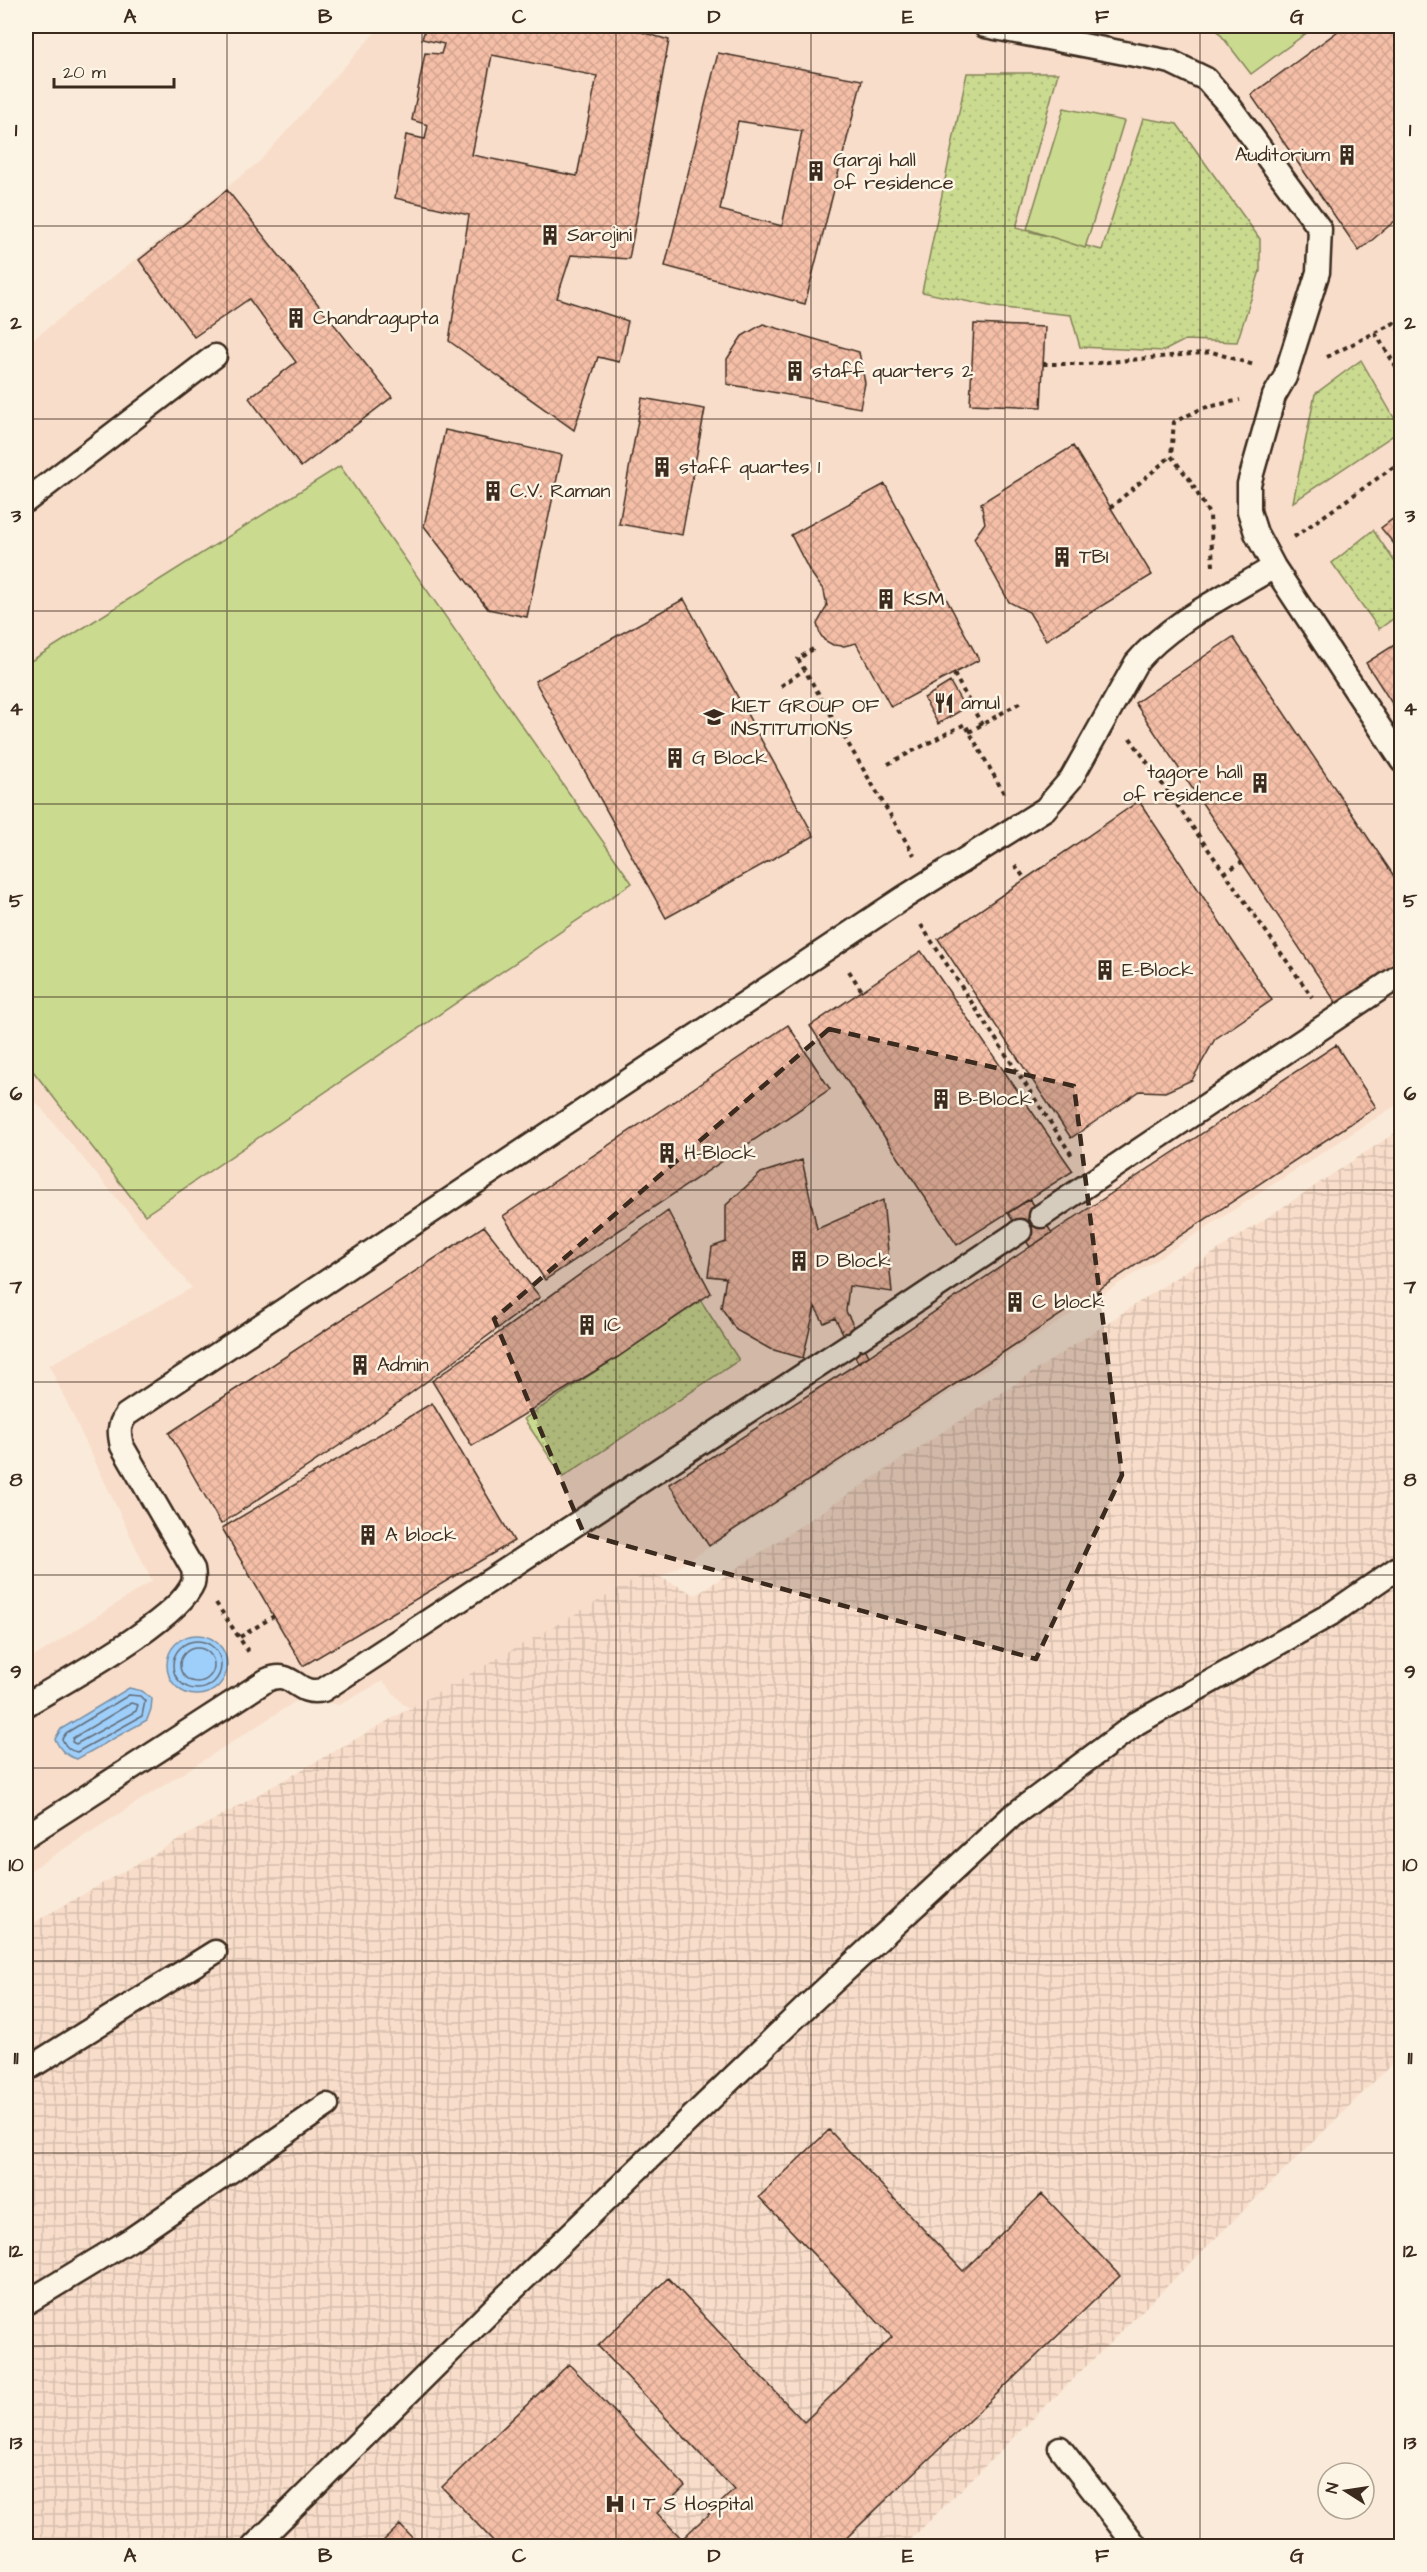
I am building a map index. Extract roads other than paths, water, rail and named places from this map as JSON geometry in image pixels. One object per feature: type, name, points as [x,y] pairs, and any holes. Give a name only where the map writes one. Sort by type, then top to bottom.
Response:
[{"type":"lane","points":[[985,26],[1171,62],[1206,79],[1228,104],[1320,229],[1318,272],[1249,484],[1249,511],[1271,561],[1401,761]]},
{"type":"lane","points":[[26,501],[215,356]]},
{"type":"lane","points":[[26,1705],[142,1634],[181,1600],[194,1581],[194,1569],[122,1446],[120,1424],[126,1415],[903,898],[1045,809],[1066,787],[1136,663],[1148,649],[1271,561]]},
{"type":"lane","points":[[1041,1216],[1401,974]]},
{"type":"lane","points":[[26,1836],[267,1680],[280,1675],[286,1676],[301,1689],[309,1692],[323,1690],[1020,1231]]},
{"type":"lane","points":[[254,2547],[510,2292],[790,2023],[1012,1816],[1137,1723],[1331,1614],[1401,1565]]},
{"type":"lane","points":[[26,2070],[215,1952]]},
{"type":"lane","points":[[26,2303],[130,2240],[327,2105]]},
{"type":"lane","points":[[1060,2448],[1136,2547]]},
{"type":"water","points":[[191,1635],[203,1635],[214,1640],[222,1648],[227,1665],[225,1677],[214,1690],[203,1695],[191,1695],[180,1690],[172,1682],[167,1671],[167,1659],[172,1648],[180,1640]]},
{"type":"water","points":[[129,1688],[142,1691],[152,1699],[147,1720],[77,1759],[61,1749],[55,1739],[61,1729]]},
{"type":"place","name":"Auditorium","points":[[1347,155]]},
{"type":"place","name":"Gargi hall of residence","points":[[816,171]]},
{"type":"place","name":"Sarojini","points":[[550,235]]},
{"type":"place","name":"Chandragupta","points":[[296,318]]},
{"type":"place","name":"staff quarters 2","points":[[795,371]]},
{"type":"place","name":"staff quartes 1","points":[[662,467]]},
{"type":"place","name":"C.V. Raman","points":[[493,491]]},
{"type":"place","name":"TBI","points":[[1062,557]]},
{"type":"place","name":"KSM","points":[[886,599]]},
{"type":"place","name":"amul","points":[[944,703]]},
{"type":"place","name":"KIET GROUP OF INSTITUTIONS","points":[[714,717]]},
{"type":"place","name":"G Block","points":[[675,758]]},
{"type":"place","name":"tagore hall of residence","points":[[1260,783]]},
{"type":"place","name":"E-Block","points":[[1105,970]]},
{"type":"place","name":"B-Block","points":[[941,1099]]},
{"type":"place","name":"H-Block","points":[[667,1153]]},
{"type":"place","name":"D Block","points":[[799,1261]]},
{"type":"place","name":"C block","points":[[1015,1302]]},
{"type":"place","name":"IC","points":[[587,1325]]},
{"type":"place","name":"Admin","points":[[360,1365]]},
{"type":"place","name":"A block","points":[[368,1535]]},
{"type":"place","name":"I T S Hospital","points":[[615,2504]]}]
